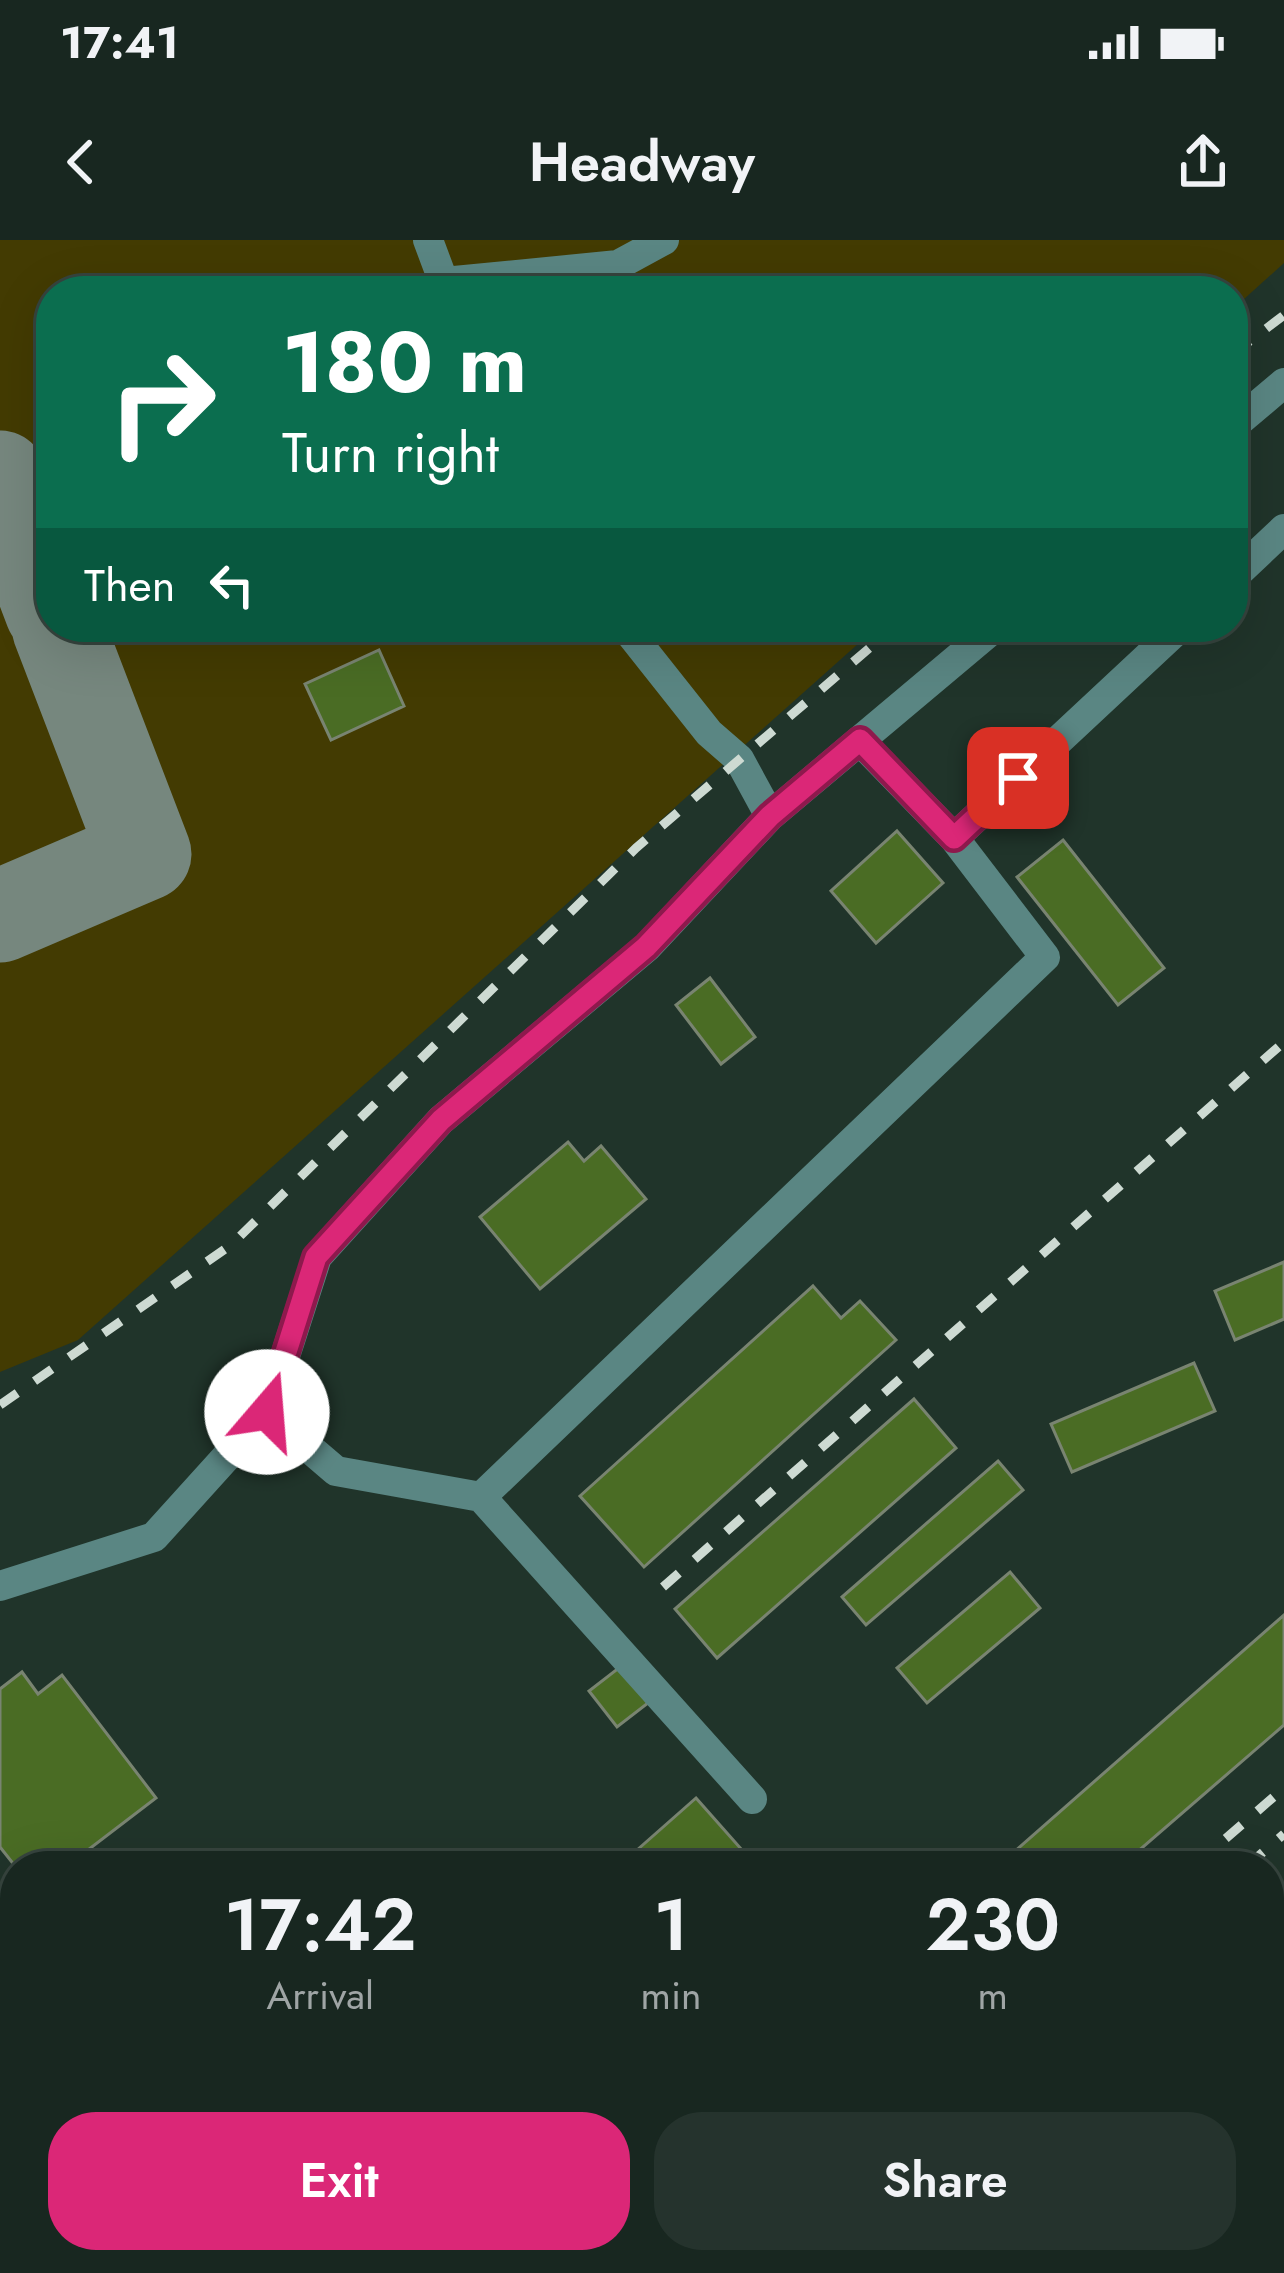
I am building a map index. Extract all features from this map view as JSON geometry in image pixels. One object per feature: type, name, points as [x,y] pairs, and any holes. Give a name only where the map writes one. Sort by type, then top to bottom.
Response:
[{"type":"lane","points":[[428,240],[442,276]]},
{"type":"lane","points":[[532,276],[618,265],[664,240]]},
{"type":"lane","points":[[1248,413],[1284,383]]},
{"type":"lane","points":[[1248,563],[1284,530]]},
{"type":"lane","points":[[637,642],[709,734],[740,759],[770,816]]},
{"type":"lane","points":[[0,1586],[154,1537],[267,1412],[316,1257],[441,1120],[646,947],[770,816],[977,642]]},
{"type":"lane","points":[[954,838],[1164,642]]},
{"type":"lane","points":[[481,1497],[1045,957],[954,838],[860,740]]},
{"type":"lane","points":[[267,1412],[336,1471],[481,1497],[752,1799]]},
{"type":"shaded area","points":[[0,240],[1284,240],[1284,263],[1248,295],[1248,276],[36,276],[36,642],[860,642],[78,1340],[0,1372]]},
{"type":"building","points":[[379,650],[404,706],[331,740],[305,684]]},
{"type":"building","points":[[897,831],[943,883],[876,943],[831,891]]},
{"type":"building","points":[[1063,840],[1164,968],[1118,1005],[1017,877]]},
{"type":"building","points":[[710,978],[755,1037],[721,1064],[676,1005]]},
{"type":"building","points":[[568,1142],[584,1161],[601,1146],[646,1199],[540,1289],[480,1217]]},
{"type":"building","points":[[1284,1262],[1284,1319],[1235,1340],[1215,1291]]},
{"type":"building","points":[[813,1286],[841,1318],[860,1301],[896,1340],[644,1567],[580,1496]]},
{"type":"building","points":[[1194,1363],[1215,1411],[1072,1472],[1051,1424]]},
{"type":"building","points":[[914,1399],[956,1448],[717,1658],[675,1609]]},
{"type":"building","points":[[998,1461],[1023,1490],[866,1625],[842,1597]]},
{"type":"building","points":[[1010,1572],[1040,1608],[927,1703],[897,1668]]},
{"type":"building","points":[[1284,1615],[1284,1725],[1138,1851],[1015,1851]]},
{"type":"building","points":[[620,1667],[648,1703],[617,1727],[589,1691]]},
{"type":"building","points":[[22,1672],[38,1694],[62,1675],[156,1798],[87,1851],[3,1851],[0,1689]]},
{"type":"building","points":[[696,1798],[743,1851],[636,1851]]},
{"type":"taxiway","points":[[0,477],[36,571]]},
{"type":"taxiway","points":[[0,916],[145,854],[64,642]]},
{"type":"railway","points":[[1248,343],[1284,315]]},
{"type":"railway","points":[[0,1405],[231,1245],[636,848],[876,642]]},
{"type":"railway","points":[[663,1587],[1284,1042]]},
{"type":"railway","points":[[1211,1851],[1284,1788]]},
{"type":"railway","points":[[1264,1851],[1284,1834]]},
{"type":"route","points":[[267,1412],[316,1257],[441,1120],[646,947],[770,816],[860,740],[954,838],[1018,778]]}]
